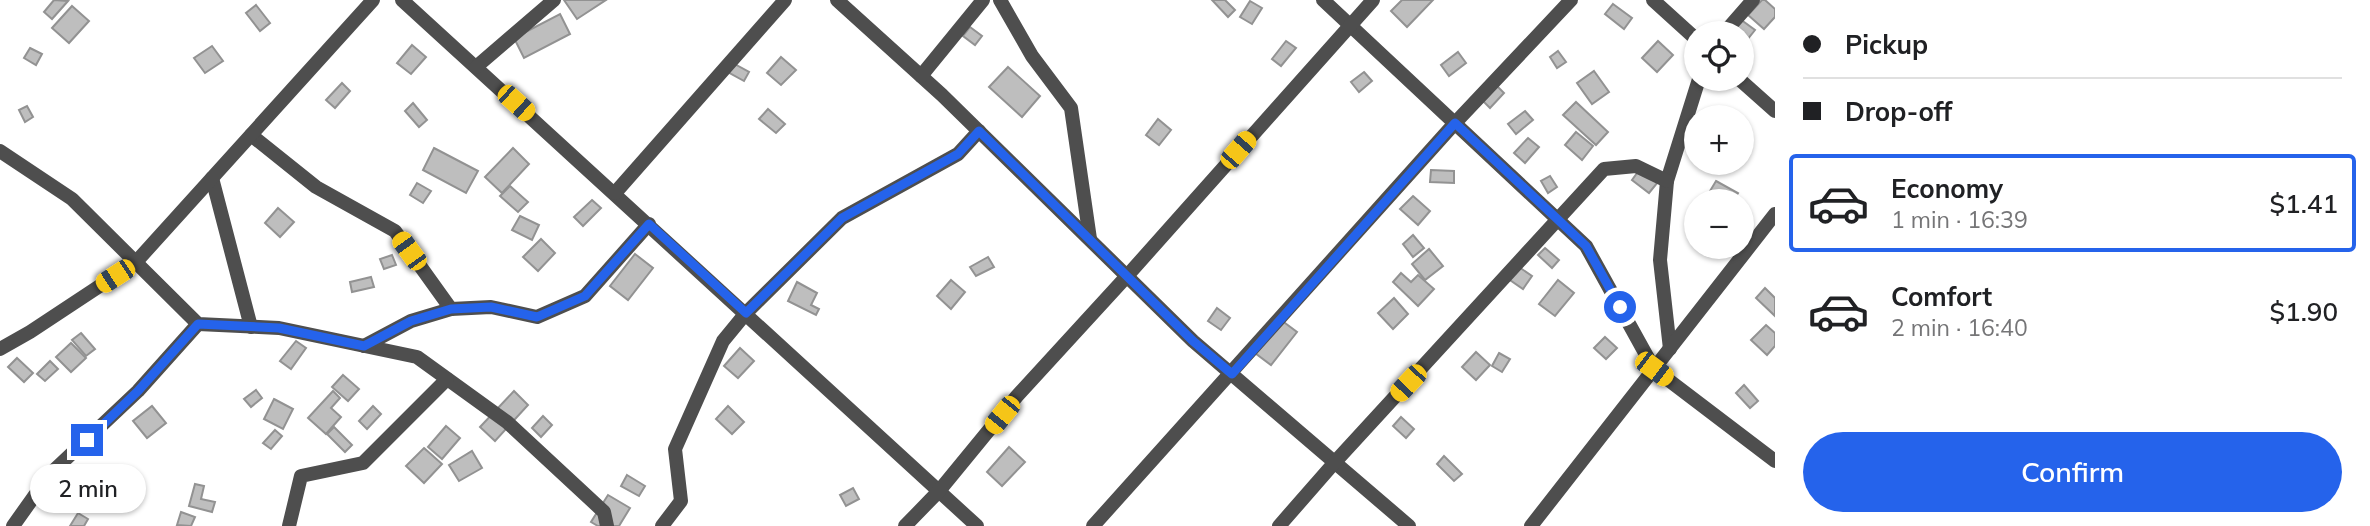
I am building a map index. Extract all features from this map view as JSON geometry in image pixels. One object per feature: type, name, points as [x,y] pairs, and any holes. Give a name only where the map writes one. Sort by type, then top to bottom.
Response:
[{"type":"street","points":[[0,348],[136,262],[373,0]]},
{"type":"street","points":[[402,0],[977,526]]},
{"type":"street","points":[[476,67],[554,0]]},
{"type":"street","points":[[615,193],[785,0]]},
{"type":"street","points":[[836,0],[979,131],[1193,341],[1409,526]]},
{"type":"street","points":[[921,76],[983,0]]},
{"type":"street","points":[[1000,0],[1032,56],[1071,108],[1090,239]]},
{"type":"street","points":[[1322,0],[1586,246],[1654,369],[1775,461]]},
{"type":"street","points":[[905,526],[939,491],[1017,396],[1373,0]]},
{"type":"street","points":[[1093,526],[1455,123],[1571,0]]},
{"type":"street","points":[[1653,0],[1684,28]]},
{"type":"street","points":[[1735,21],[1754,0]]},
{"type":"street","points":[[1670,349],[1660,260],[1667,181],[1695,91]]},
{"type":"street","points":[[1752,91],[1775,111]]},
{"type":"street","points":[[662,526],[681,501],[675,449],[723,341],[746,313],[842,218],[958,154],[979,131]]},
{"type":"street","points":[[251,135],[316,187],[395,231],[451,309]]},
{"type":"street","points":[[0,151],[72,199],[198,324],[279,328],[417,357],[507,422],[604,513],[607,526]]},
{"type":"street","points":[[1279,526],[1604,169],[1636,166],[1667,181]]},
{"type":"street","points":[[212,178],[251,327]]},
{"type":"street","points":[[1531,526],[1775,214]]},
{"type":"street","points":[[364,346],[411,321],[451,309],[491,307],[537,317],[573,302],[585,296],[649,224]]},
{"type":"street","points":[[13,526],[50,474],[138,391],[198,324]]},
{"type":"street","points":[[289,526],[301,476],[363,463],[447,379]]},
{"type":"building","points":[[54,0],[68,1],[52,19],[44,12]]},
{"type":"building","points":[[564,0],[606,0],[577,19]]},
{"type":"building","points":[[1212,0],[1225,0],[1235,10],[1228,17]]},
{"type":"building","points":[[1402,0],[1433,0],[1407,27],[1391,11]]},
{"type":"building","points":[[1762,0],[1775,9],[1775,17],[1764,29],[1748,15]]},
{"type":"building","points":[[1250,1],[1262,8],[1252,24],[1240,17]]},
{"type":"building","points":[[1613,4],[1632,18],[1624,29],[1605,14]]},
{"type":"building","points":[[256,5],[270,23],[260,31],[246,13]]},
{"type":"building","points":[[72,6],[89,21],[69,43],[52,28]]},
{"type":"building","points":[[560,14],[570,34],[524,58],[514,38]]},
{"type":"building","points":[[970,27],[982,36],[975,45],[963,36]]},
{"type":"building","points":[[1286,41],[1296,48],[1281,66],[1272,59]]},
{"type":"building","points":[[1658,41],[1673,55],[1657,72],[1642,58]]},
{"type":"building","points":[[412,45],[426,57],[411,74],[397,63]]},
{"type":"building","points":[[212,46],[223,61],[205,73],[194,58]]},
{"type":"building","points":[[30,48],[42,54],[36,65],[24,58]]},
{"type":"building","points":[[1558,51],[1566,62],[1557,68],[1550,57]]},
{"type":"building","points":[[1458,52],[1466,63],[1449,76],[1441,65]]},
{"type":"building","points":[[781,57],[796,70],[781,85],[767,73]]},
{"type":"building","points":[[731,62],[749,72],[744,81],[726,71]]},
{"type":"building","points":[[1008,67],[1040,96],[1022,117],[989,87]]},
{"type":"building","points":[[1594,71],[1609,92],[1592,104],[1577,83]]},
{"type":"building","points":[[1364,72],[1372,81],[1359,92],[1351,82]]},
{"type":"building","points":[[342,83],[350,91],[335,108],[326,100]]},
{"type":"building","points":[[1496,85],[1504,93],[1490,108],[1482,100]]},
{"type":"building","points":[[1576,102],[1608,132],[1596,145],[1563,115]]},
{"type":"building","points":[[413,103],[427,120],[419,127],[405,111]]},
{"type":"building","points":[[27,106],[33,117],[25,122],[19,110]]},
{"type":"building","points":[[768,109],[785,124],[776,133],[759,119]]},
{"type":"building","points":[[1525,111],[1533,120],[1516,134],[1508,124]]},
{"type":"building","points":[[1158,119],[1171,130],[1159,145],[1146,135]]},
{"type":"building","points":[[1576,132],[1593,146],[1582,160],[1565,145]]},
{"type":"building","points":[[1528,138],[1539,147],[1525,163],[1514,153]]},
{"type":"building","points":[[434,148],[478,171],[466,193],[423,170]]},
{"type":"building","points":[[513,148],[529,164],[502,193],[485,177]]},
{"type":"building","points":[[1640,169],[1658,182],[1649,193],[1632,180]]},
{"type":"building","points":[[1431,170],[1454,171],[1454,183],[1430,182]]},
{"type":"building","points":[[1550,176],[1557,187],[1548,193],[1541,181]]},
{"type":"building","points":[[1716,181],[1731,189],[1711,189]]},
{"type":"building","points":[[417,183],[431,191],[423,203],[410,195]]},
{"type":"building","points":[[510,186],[528,202],[518,212],[500,196]]},
{"type":"building","points":[[1413,196],[1430,211],[1418,225],[1400,209]]},
{"type":"building","points":[[592,200],[601,208],[583,226],[574,217]]},
{"type":"building","points":[[278,208],[294,222],[280,237],[265,223]]},
{"type":"building","points":[[520,216],[539,225],[532,240],[512,230]]},
{"type":"building","points":[[1413,235],[1424,248],[1413,257],[1403,244]]},
{"type":"building","points":[[541,239],[555,253],[538,271],[523,257]]},
{"type":"building","points":[[1545,248],[1559,260],[1552,268],[1538,255]]},
{"type":"building","points":[[1429,249],[1443,266],[1425,280],[1412,264]]},
{"type":"building","points":[[635,254],[653,268],[628,300],[610,286]]},
{"type":"building","points":[[392,255],[396,265],[384,269],[380,259]]},
{"type":"building","points":[[988,257],[994,267],[976,276],[970,267]]},
{"type":"building","points":[[1516,265],[1532,276],[1523,289],[1507,278]]},
{"type":"building","points":[[1401,273],[1411,282],[1418,275],[1434,289],[1418,306],[1393,282]]},
{"type":"building","points":[[371,277],[374,287],[352,292],[350,282]]},
{"type":"building","points":[[951,280],[965,292],[951,309],[937,296]]},
{"type":"building","points":[[1558,280],[1574,293],[1555,316],[1539,304]]},
{"type":"building","points":[[797,282],[817,293],[811,305],[819,309],[816,315],[788,301]]},
{"type":"building","points":[[1765,288],[1775,298],[1775,316],[1756,298]]},
{"type":"building","points":[[1394,298],[1408,314],[1393,329],[1378,313]]},
{"type":"building","points":[[1217,308],[1230,318],[1221,330],[1208,321]]},
{"type":"building","points":[[1281,320],[1297,332],[1271,365],[1255,353]]},
{"type":"building","points":[[1766,325],[1775,333],[1775,346],[1767,355],[1751,340]]},
{"type":"building","points":[[81,333],[95,349],[86,356],[72,340]]},
{"type":"building","points":[[1605,337],[1617,348],[1606,359],[1594,348]]},
{"type":"building","points":[[296,341],[306,348],[291,369],[280,361]]},
{"type":"building","points":[[71,343],[86,358],[71,372],[56,357]]},
{"type":"building","points":[[740,348],[754,361],[738,378],[724,366]]},
{"type":"building","points":[[1476,352],[1490,365],[1476,380],[1462,367]]},
{"type":"building","points":[[1499,353],[1510,359],[1502,372],[1492,366]]},
{"type":"building","points":[[17,358],[33,373],[24,382],[8,367]]},
{"type":"building","points":[[50,361],[58,369],[45,381],[37,374]]},
{"type":"building","points":[[343,375],[359,389],[348,401],[332,387]]},
{"type":"building","points":[[1744,385],[1758,401],[1750,408],[1736,393]]},
{"type":"building","points":[[256,390],[262,398],[251,407],[244,399]]},
{"type":"building","points":[[333,391],[340,398],[331,408],[341,417],[326,434],[308,418]]},
{"type":"building","points":[[514,391],[528,405],[495,441],[480,427]]},
{"type":"building","points":[[274,399],[293,409],[283,429],[264,419]]},
{"type":"building","points":[[152,406],[166,423],[147,438],[133,421]]},
{"type":"building","points":[[373,406],[381,414],[367,429],[359,421]]},
{"type":"building","points":[[728,406],[744,422],[732,434],[716,419]]},
{"type":"building","points":[[543,416],[552,425],[541,437],[532,428]]},
{"type":"building","points":[[1401,417],[1414,429],[1406,438],[1393,426]]},
{"type":"building","points":[[446,426],[460,438],[442,459],[428,447]]},
{"type":"building","points":[[334,427],[352,445],[345,452],[327,434]]},
{"type":"building","points":[[275,430],[282,436],[271,449],[263,443]]},
{"type":"building","points":[[1009,447],[1025,462],[1002,486],[987,472]]},
{"type":"building","points":[[424,448],[442,464],[424,483],[406,466]]},
{"type":"building","points":[[472,451],[482,468],[459,481],[449,465]]},
{"type":"building","points":[[1444,456],[1462,474],[1454,481],[1437,464]]},
{"type":"building","points":[[627,475],[645,486],[639,496],[621,486]]},
{"type":"building","points":[[195,484],[204,486],[201,499],[215,502],[212,512],[189,506]]},
{"type":"building","points":[[853,488],[859,499],[846,506],[840,495]]},
{"type":"building","points":[[608,495],[630,508],[619,526],[598,526],[591,522]]},
{"type":"building","points":[[181,512],[195,517],[191,526],[177,525]]},
{"type":"building","points":[[78,513],[88,519],[84,526],[70,526]]},
{"type":"route","points":[[87,440],[138,391],[198,324],[279,328],[364,346],[411,321],[451,309],[491,307],[537,317],[585,296],[649,224],[746,313],[842,218],[958,154],[979,131],[1193,341],[1232,374],[1455,123],[1586,246],[1620,307]]}]
